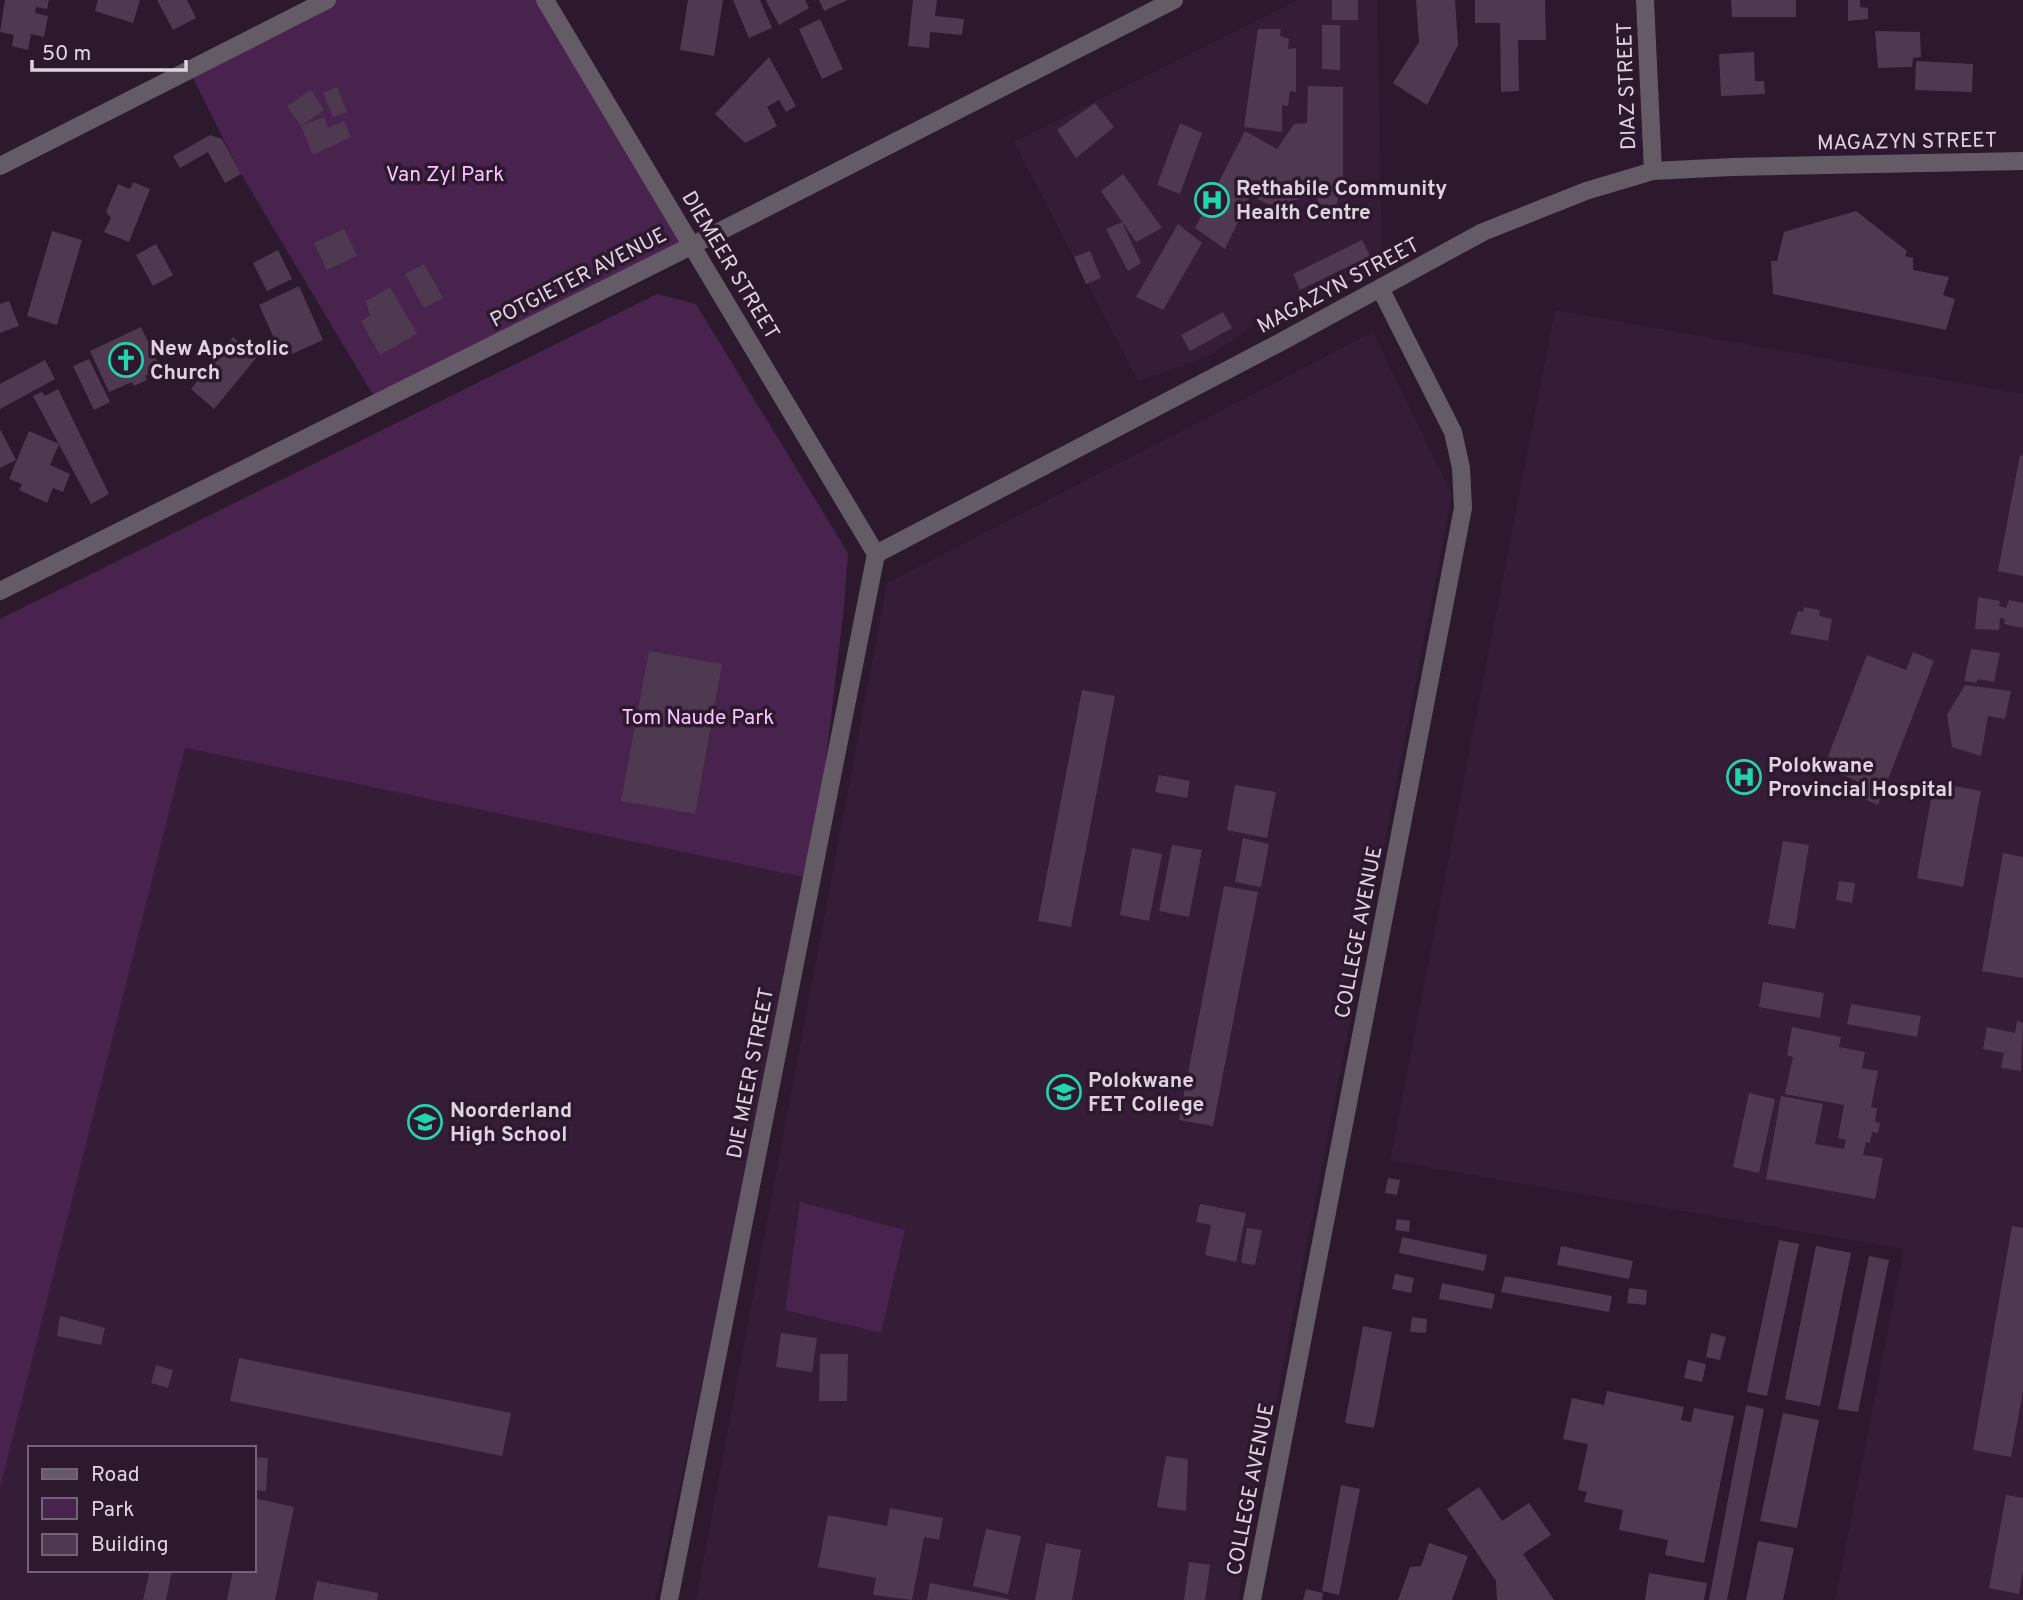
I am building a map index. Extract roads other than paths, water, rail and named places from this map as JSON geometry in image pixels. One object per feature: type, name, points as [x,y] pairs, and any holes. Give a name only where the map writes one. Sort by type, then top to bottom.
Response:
[{"type":"street","points":[[0,166],[327,0]]},
{"type":"street","name":"DIEMEER STREET","points":[[545,0],[876,554]]},
{"type":"street","name":"POTGIETER AVENUE","points":[[0,591],[693,245],[1174,0]]},
{"type":"street","name":"DIAZ STREET","points":[[1645,0],[1653,171]]},
{"type":"street","name":"MAGAZYN STREET","points":[[876,554],[1483,232],[1586,191],[1653,171],[2023,161]]},
{"type":"street","name":"COLLEGE AVENUE","points":[[1252,1600],[1463,508],[1461,468],[1453,432],[1380,288]]},
{"type":"street","name":"DIE MEER STREET","points":[[670,1600],[876,554]]},
{"type":"place","name":"Rethabile Community Health Centre","points":[[1212,200]]},
{"type":"place","name":"New Apostolic Church","points":[[126,360]]},
{"type":"place","name":"Polokwane Provincial Hospital","points":[[1744,777]]},
{"type":"place","name":"Polokwane FET College","points":[[1064,1092]]},
{"type":"place","name":"Noorderland High School","points":[[425,1122]]},
{"type":"park label","name":"Van Zyl Park","points":[[445,174]]},
{"type":"park label","name":"Tom Naude Park","points":[[698,717]]}]
